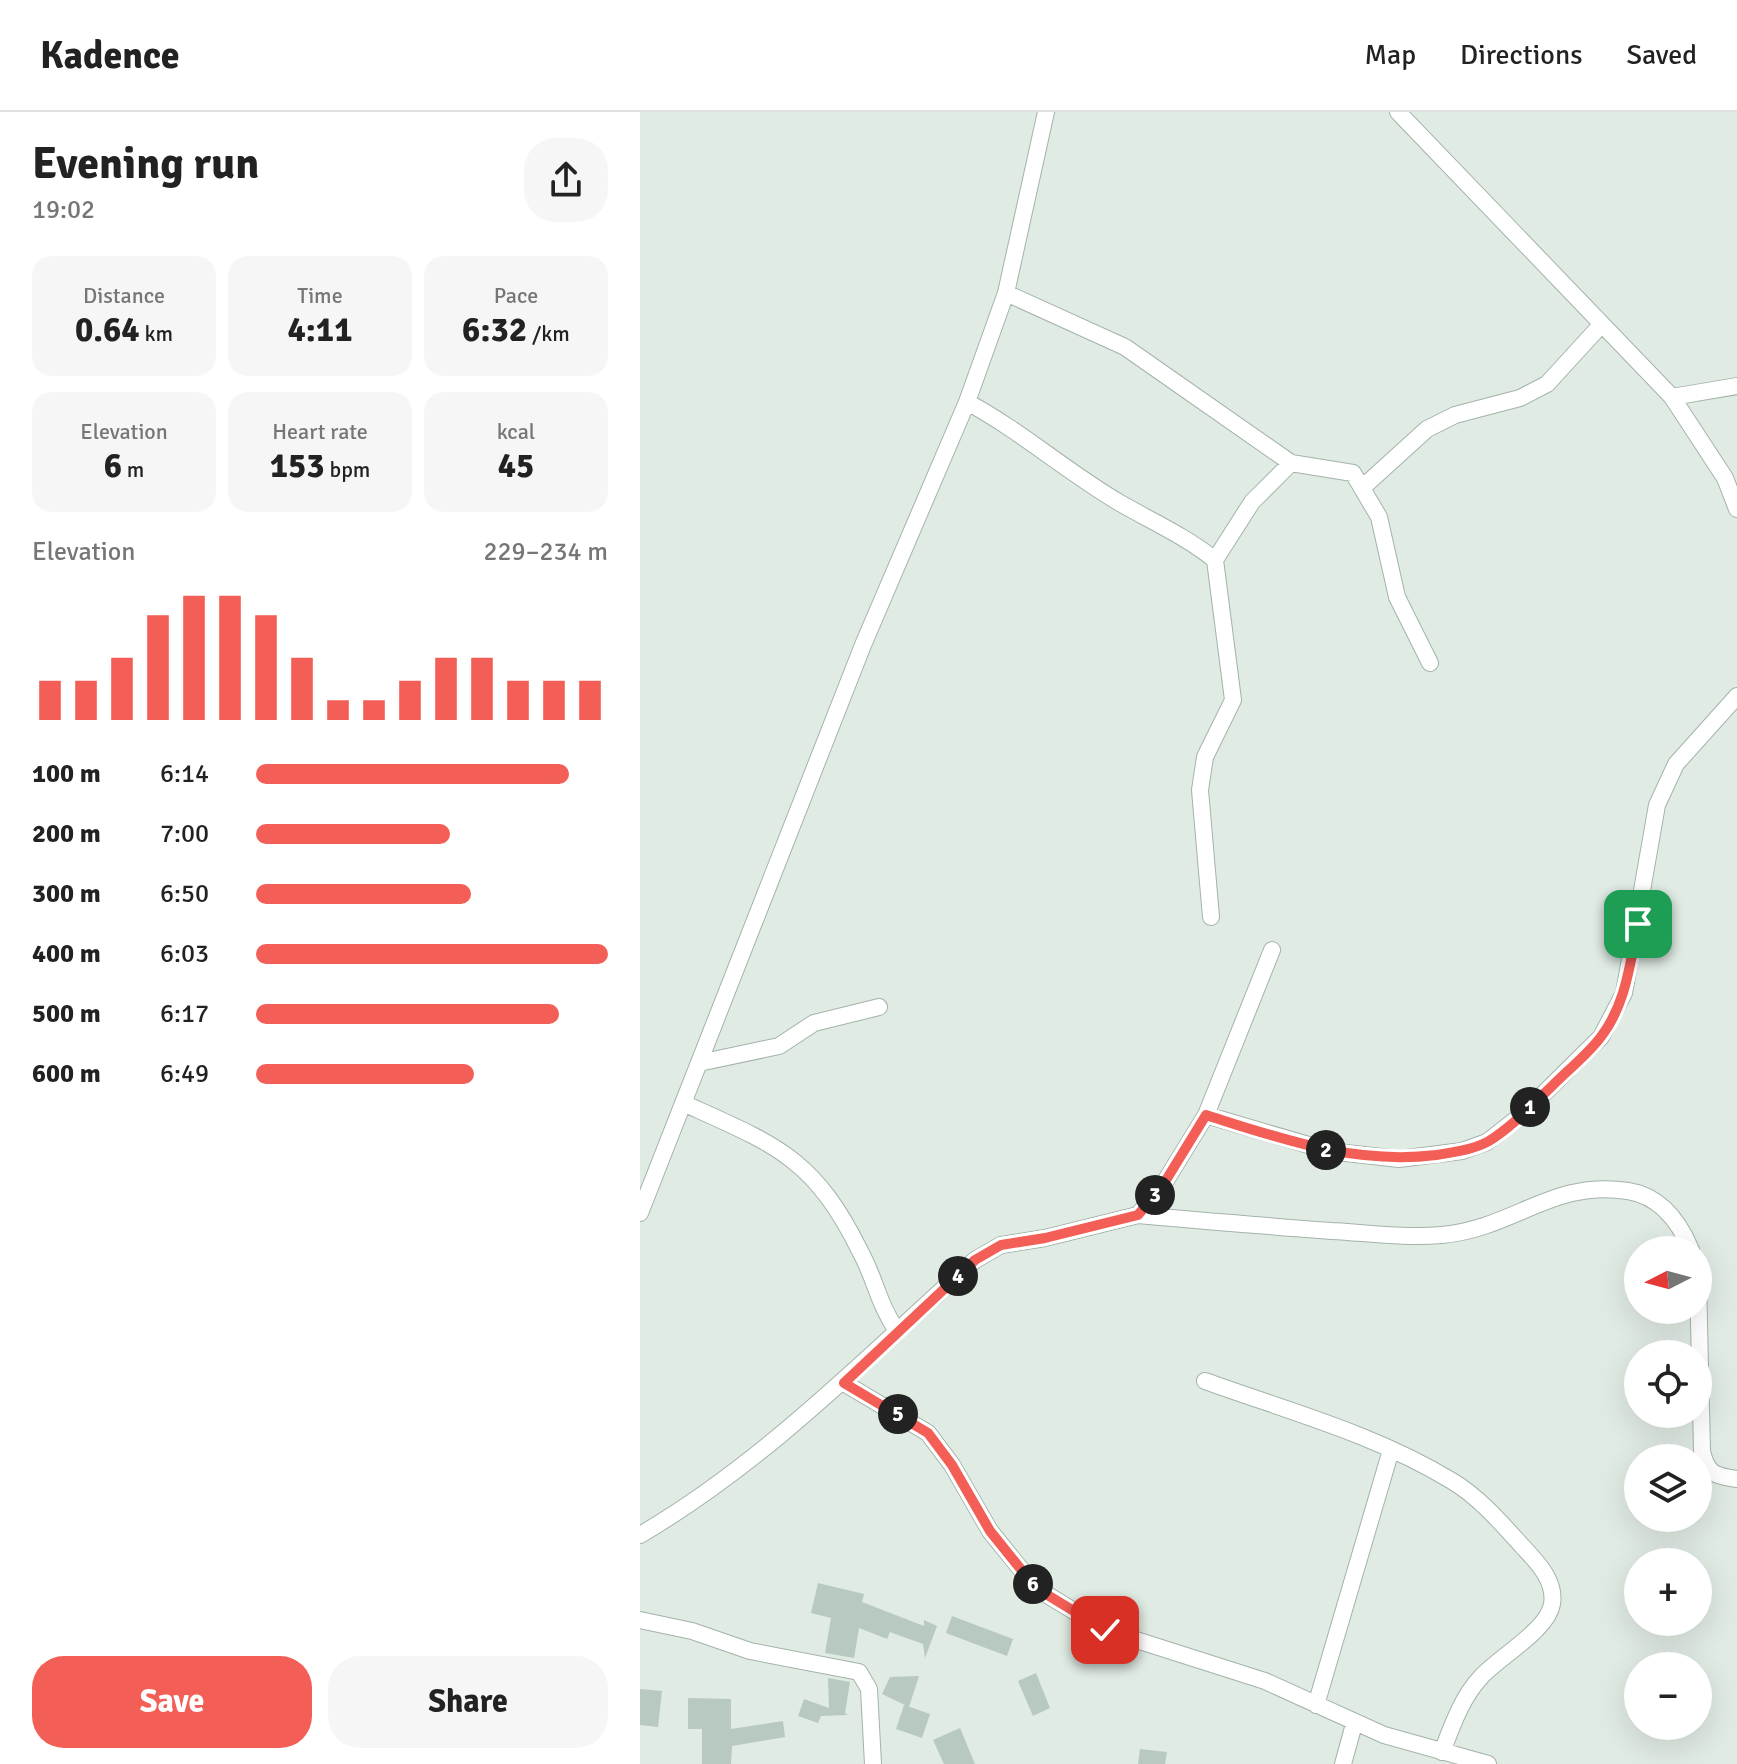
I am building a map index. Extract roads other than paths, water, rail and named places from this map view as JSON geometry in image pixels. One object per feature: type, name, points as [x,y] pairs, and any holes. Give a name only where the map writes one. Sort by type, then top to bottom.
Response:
[{"type":"street","points":[[640,1213],[863,645],[967,402],[1006,293],[1046,112]]},
{"type":"street","points":[[1398,112],[1672,397],[1725,478],[1737,509]]},
{"type":"street","points":[[1006,293],[1125,347],[1291,463],[1353,473],[1379,517],[1397,597],[1430,663]]},
{"type":"street","points":[[1362,488],[1427,429],[1455,415],[1520,398],[1547,384],[1601,325]]},
{"type":"street","points":[[1672,397],[1737,386]]},
{"type":"street","points":[[967,402],[999,420],[1119,503],[1190,540],[1215,560]]},
{"type":"street","points":[[1211,917],[1200,790],[1205,757],[1233,700],[1215,560],[1252,502],[1291,463]]},
{"type":"street","points":[[1206,1115],[1329,1151],[1399,1159],[1487,1142],[1524,1113],[1601,1037],[1624,993],[1657,805],[1676,764],[1737,696]]},
{"type":"street","points":[[1138,1215],[1163,1185],[1206,1115],[1272,950]]},
{"type":"street","points":[[699,1063],[779,1046],[814,1023],[879,1007]]},
{"type":"street","points":[[683,1103],[772,1143],[807,1170],[842,1214],[866,1263],[880,1307],[897,1331]]},
{"type":"street","points":[[640,1535],[691,1505],[844,1383],[975,1260],[1001,1245],[1045,1238],[1138,1215],[1418,1236],[1473,1231],[1569,1191],[1613,1190],[1650,1197],[1673,1216],[1684,1236]]},
{"type":"street","points":[[1699,1324],[1702,1451],[1708,1470],[1715,1476],[1737,1479]]},
{"type":"street","points":[[1205,1381],[1349,1430],[1454,1482],[1495,1517],[1541,1566],[1553,1590],[1552,1607],[1543,1623],[1480,1678],[1454,1719],[1442,1752]]},
{"type":"street","points":[[844,1383],[928,1433],[952,1465],[990,1531],[1036,1588],[1105,1630],[1265,1681],[1354,1724],[1488,1764]]},
{"type":"street","points":[[1316,1705],[1391,1450]]},
{"type":"street","points":[[640,1620],[692,1631],[750,1651],[859,1672],[869,1689],[873,1764]]},
{"type":"street","points":[[1343,1764],[1354,1724]]}]
